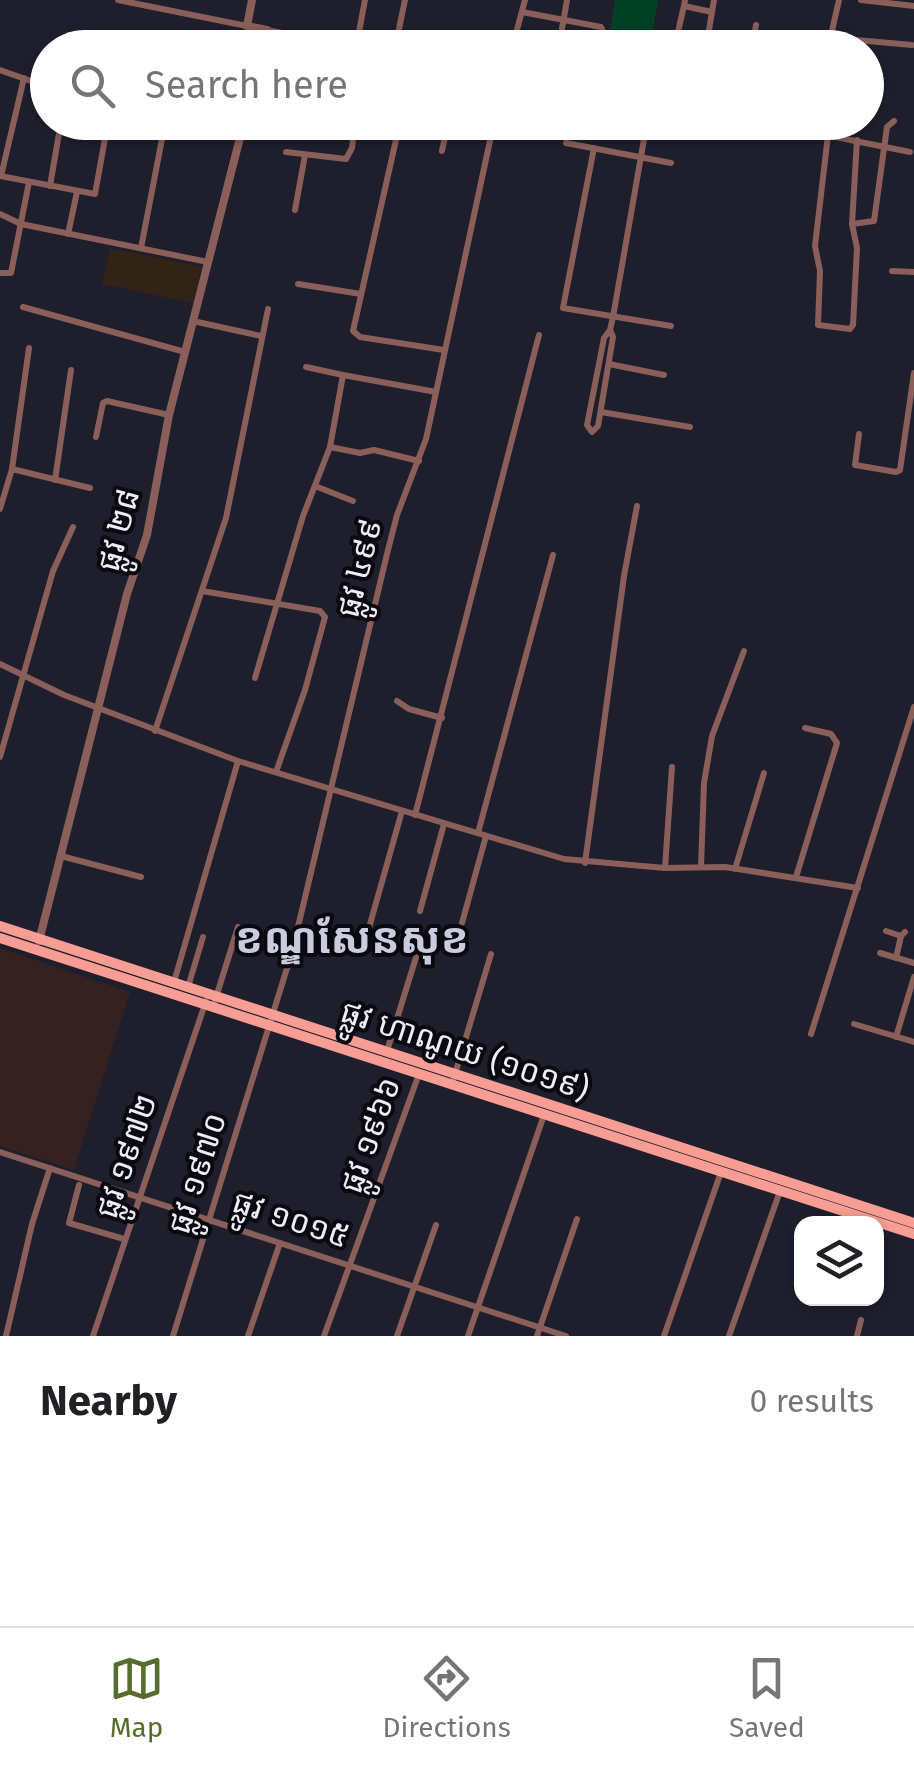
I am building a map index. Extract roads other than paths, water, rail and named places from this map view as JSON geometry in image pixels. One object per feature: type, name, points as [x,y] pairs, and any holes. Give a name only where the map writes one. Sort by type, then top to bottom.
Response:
[{"type":"main road","name":"ផ្លូវ ហាណូយ (១០១៩)","points":[[0,926],[38,945],[722,1166],[780,1190],[914,1234]]},
{"type":"main road","name":"ផ្លូវ ហាណូយ (១០១៩)","points":[[0,938],[188,986],[211,1000]]},
{"type":"main road","name":"ផ្លូវ ហាណូយ (១០១៩)","points":[[272,1020],[387,1051],[420,1068]]},
{"type":"main road","name":"ផ្លូវ ហាណូយ (១០១៩)","points":[[454,1079],[544,1114],[914,1223]]},
{"type":"street","points":[[118,0],[267,30]]},
{"type":"street","points":[[247,26],[252,0]]},
{"type":"street","points":[[359,30],[364,0]]},
{"type":"street","points":[[399,30],[405,0]]},
{"type":"street","points":[[517,30],[525,0]]},
{"type":"street","points":[[561,30],[567,0]]},
{"type":"street","points":[[709,30],[714,0]]},
{"type":"street","points":[[832,30],[839,0]]},
{"type":"street","points":[[861,0],[914,6]]},
{"type":"street","points":[[678,30],[684,3],[712,12]]},
{"type":"street","points":[[522,12],[602,30]]},
{"type":"street","points":[[755,30],[756,25]]},
{"type":"street","points":[[884,42],[912,45]]},
{"type":"street","points":[[0,70],[30,80]]},
{"type":"street","points":[[24,78],[1,176],[96,194],[105,140]]},
{"type":"street","points":[[852,224],[874,221],[887,127],[894,122]]},
{"type":"street","points":[[50,186],[58,140]]},
{"type":"street","points":[[141,248],[162,140]]},
{"type":"street","name":"ផ្លូវ ២៨","points":[[38,945],[127,594],[146,534],[169,415],[239,140]]},
{"type":"street","points":[[286,152],[346,159],[353,140]]},
{"type":"street","points":[[396,140],[353,332],[360,337],[444,350]]},
{"type":"street","points":[[442,151],[444,140]]},
{"type":"street","name":"ផ្លូវ ៤៩៩","points":[[272,1020],[397,515],[419,461],[490,140]]},
{"type":"street","points":[[610,330],[613,338],[609,364],[596,431],[592,432],[587,425],[604,338],[610,330],[643,140]]},
{"type":"street","points":[[827,140],[815,246],[820,271],[818,325],[850,329],[853,325],[856,248],[852,224],[857,140],[910,152]]},
{"type":"street","points":[[566,143],[671,163]]},
{"type":"street","points":[[594,148],[564,308],[671,326]]},
{"type":"street","points":[[295,210],[305,156]]},
{"type":"street","points":[[0,273],[11,273],[30,182]]},
{"type":"street","points":[[68,234],[76,192]]},
{"type":"street","points":[[0,214],[21,224],[208,262]]},
{"type":"street","points":[[892,271],[914,272]]},
{"type":"street","points":[[298,284],[362,294]]},
{"type":"street","points":[[23,307],[185,352]]},
{"type":"street","points":[[155,732],[226,518],[268,310]]},
{"type":"street","points":[[193,321],[262,336]]},
{"type":"street","points":[[414,816],[540,335]]},
{"type":"street","points":[[0,509],[12,469],[29,348]]},
{"type":"street","points":[[609,364],[664,375]]},
{"type":"street","points":[[306,366],[436,392]]},
{"type":"street","points":[[55,480],[72,370]]},
{"type":"street","points":[[859,434],[855,465],[900,470],[914,373]]},
{"type":"street","points":[[255,678],[303,516],[330,447],[342,375]]},
{"type":"street","points":[[96,437],[107,401],[169,415]]},
{"type":"street","points":[[600,412],[690,427]]},
{"type":"street","points":[[330,447],[360,453],[374,450],[419,461]]},
{"type":"street","points":[[12,469],[90,488]]},
{"type":"street","points":[[316,486],[353,501]]},
{"type":"street","points":[[586,863],[637,506]]},
{"type":"street","points":[[0,757],[52,571],[73,526]]},
{"type":"street","points":[[462,924],[553,554]]},
{"type":"street","points":[[202,591],[325,616],[305,690],[276,772]]},
{"type":"street","points":[[701,867],[704,783],[712,736],[744,652]]},
{"type":"street","points":[[0,664],[97,709],[238,761],[414,816],[586,863],[735,869],[858,888]]},
{"type":"street","points":[[397,700],[409,709],[442,718]]},
{"type":"street","points":[[812,1034],[914,708]]},
{"type":"street","points":[[796,877],[837,743],[831,734],[805,728]]},
{"type":"street","points":[[174,982],[238,761]]},
{"type":"street","points":[[666,868],[672,767]]},
{"type":"street","points":[[735,869],[764,773]]},
{"type":"street","points":[[363,949],[402,811]]},
{"type":"street","points":[[420,911],[444,824]]},
{"type":"street","points":[[61,856],[141,877]]},
{"type":"street","name":"ផ្លូវ ១៩៧២","points":[[93,1336],[138,1195],[238,927]]},
{"type":"street","points":[[886,931],[903,934],[896,958]]},
{"type":"street","points":[[188,986],[203,937]]},
{"type":"street","points":[[387,1051],[422,938]]},
{"type":"street","points":[[880,953],[914,964]]},
{"type":"street","points":[[454,1079],[491,954]]},
{"type":"street","points":[[896,1037],[914,977]]},
{"type":"street","name":"ផ្លូវ ១៩៧០","points":[[172,1336],[272,1020]]},
{"type":"street","points":[[854,1024],[914,1042]]},
{"type":"street","name":"ផ្លូវ ១៩៦៦","points":[[324,1336],[420,1068]]},
{"type":"street","points":[[468,1336],[544,1114]]},
{"type":"street","name":"ផ្លូវ ១០១៥","points":[[0,1152],[479,1307],[538,1332],[566,1336]]},
{"type":"street","points":[[664,1336],[722,1166]]},
{"type":"street","points":[[6,1336],[32,1224],[50,1168]]},
{"type":"street","points":[[78,1186],[69,1223],[124,1239]]},
{"type":"street","points":[[729,1336],[780,1190]]},
{"type":"street","points":[[538,1332],[576,1219]]},
{"type":"street","points":[[398,1336],[436,1226]]},
{"type":"street","points":[[248,1336],[280,1242]]},
{"type":"street","points":[[857,1336],[860,1320]]},
{"type":"district","name":"ខណ្ឌសែនសុខ","points":[[352,939]]}]
